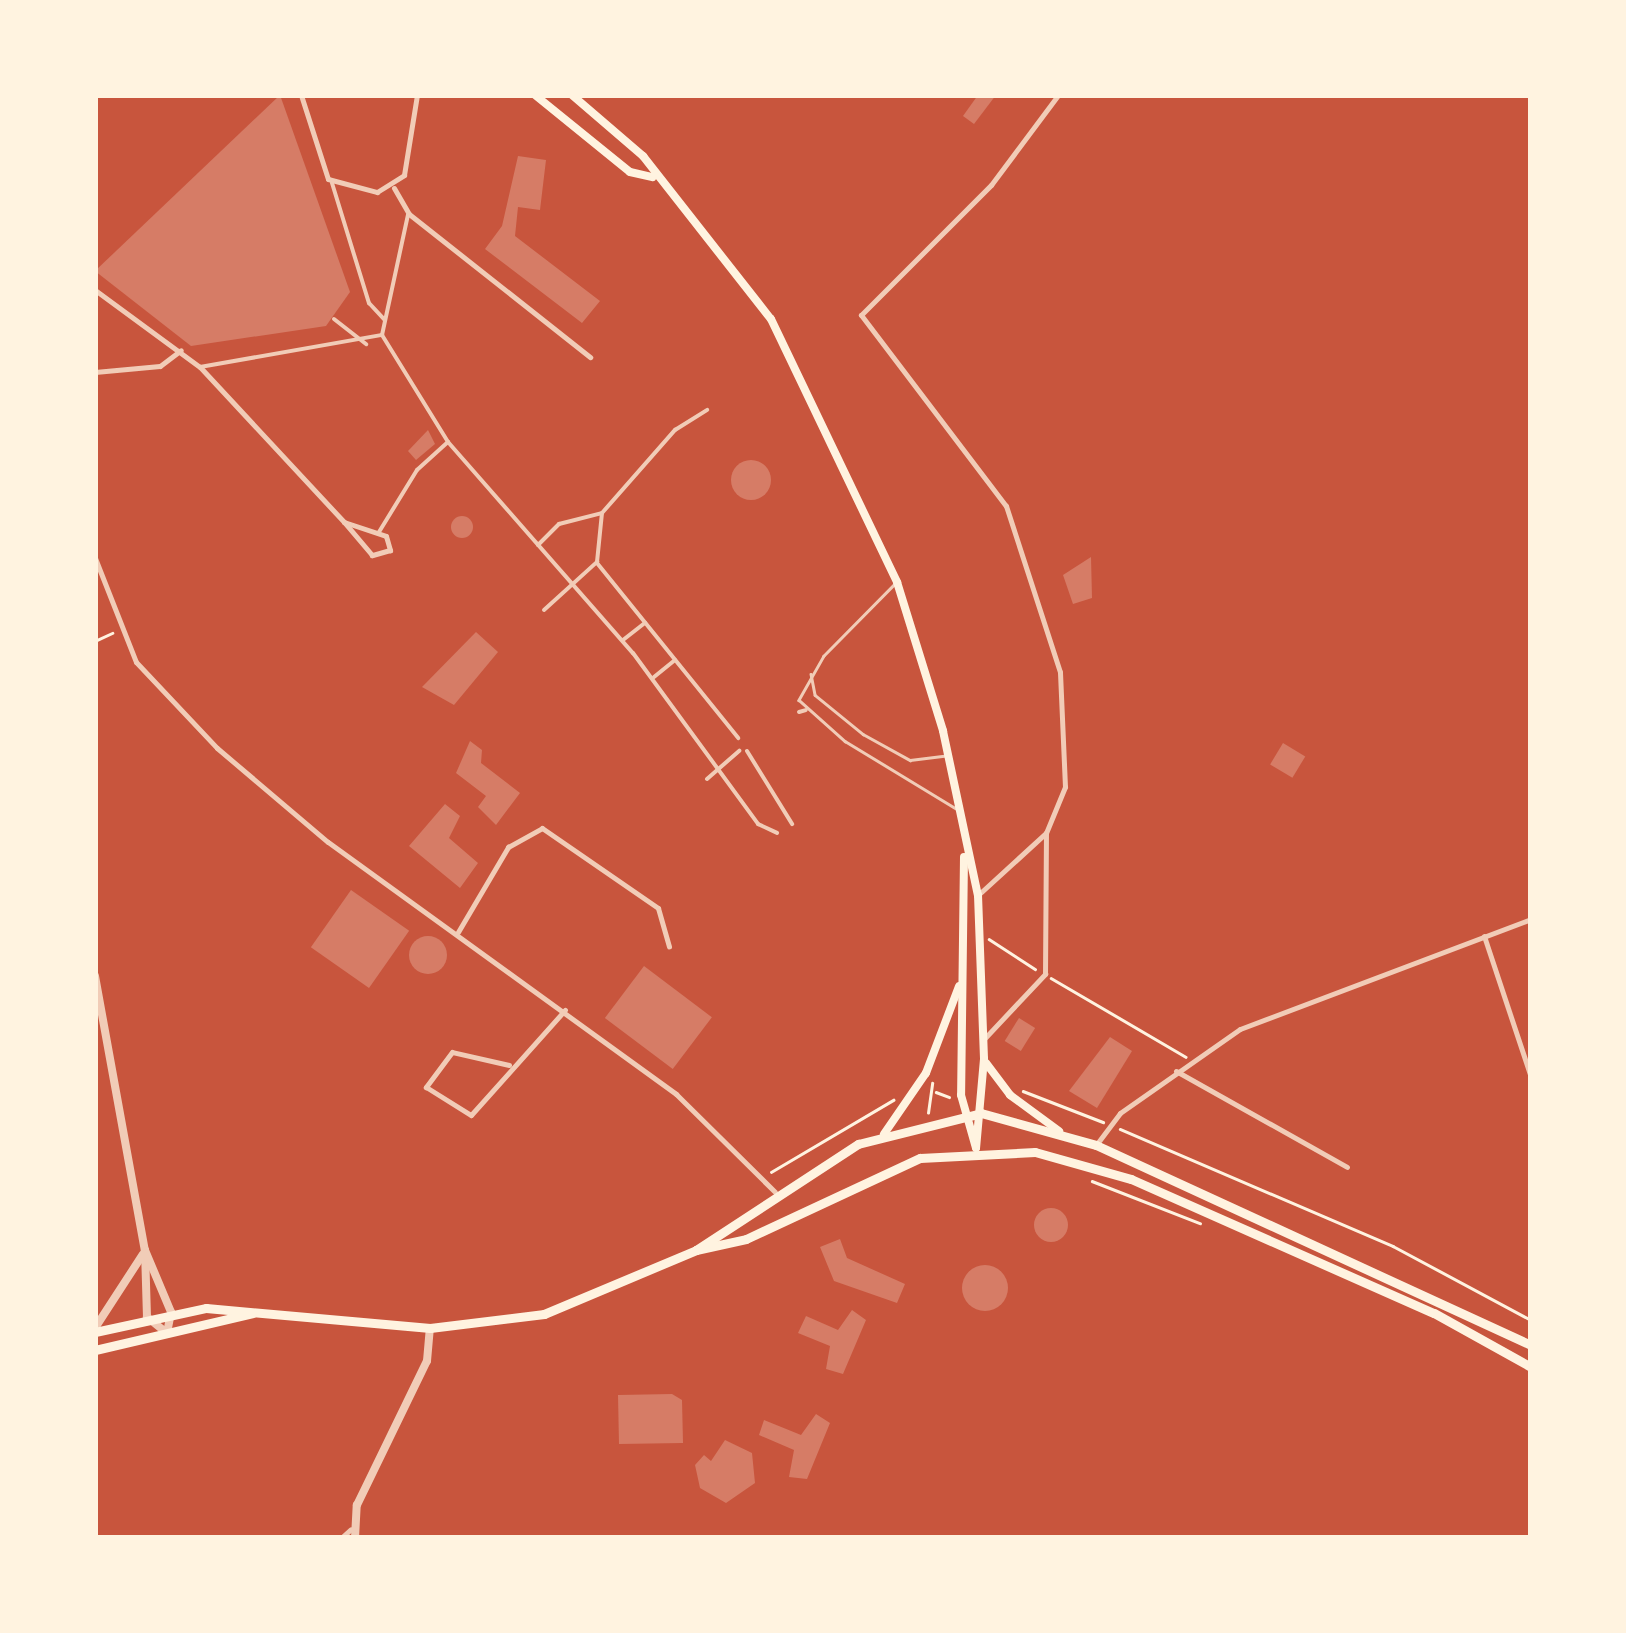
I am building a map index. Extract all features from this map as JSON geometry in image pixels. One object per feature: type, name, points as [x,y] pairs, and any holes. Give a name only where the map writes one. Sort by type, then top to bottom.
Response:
[{"type":"main road","points":[[535,95],[630,172],[652,177]]},
{"type":"main road","points":[[572,95],[643,156],[652,177],[771,319],[898,582],[948,755],[964,847],[978,895],[984,1059],[976,1148]]},
{"type":"main road","points":[[964,847],[963,1114],[976,1148]]},
{"type":"main road","points":[[884,1134],[926,1073],[962,977]]},
{"type":"main road","points":[[984,1059],[1010,1095],[1059,1131]]},
{"type":"main road","points":[[95,1330],[171,1312],[256,1312],[430,1328],[585,1303],[696,1250],[775,1192],[884,1134],[963,1114],[981,1114],[1059,1131],[1096,1146],[1531,1345]]},
{"type":"main road","points":[[696,1250],[746,1240],[879,1172],[976,1148],[1088,1164],[1434,1313],[1531,1367]]},
{"type":"main road","points":[[95,1350],[256,1312]]},
{"type":"street","points":[[300,95],[369,303],[386,321]]},
{"type":"street","points":[[394,188],[406,172],[417,95]]},
{"type":"street","points":[[984,1040],[1045,974],[1046,833],[1065,786],[1068,726],[1037,583],[970,447],[862,311],[991,185],[1058,95]]},
{"type":"street","points":[[332,183],[394,188]]},
{"type":"street","points":[[394,188],[409,214],[590,357]]},
{"type":"street","points":[[200,367],[366,344],[382,335],[409,214]]},
{"type":"street","points":[[95,290],[200,367],[344,522],[378,558],[391,546],[378,532],[344,522]]},
{"type":"street","points":[[334,319],[366,344]]},
{"type":"street","points":[[382,335],[448,442],[634,653],[722,766],[758,824],[777,833]]},
{"type":"street","points":[[95,372],[160,366],[181,350]]},
{"type":"street","points":[[538,545],[559,524],[602,513],[675,430],[706,410]]},
{"type":"street","points":[[378,532],[417,470],[448,442]]},
{"type":"street","points":[[544,610],[597,562],[602,513]]},
{"type":"street","points":[[95,558],[119,630],[156,686],[256,784],[676,1094],[775,1192]]},
{"type":"street","points":[[597,562],[738,738]]},
{"type":"street","points":[[623,640],[645,622]]},
{"type":"street","points":[[625,660],[634,653]]},
{"type":"street","points":[[654,678],[675,660]]},
{"type":"street","points":[[798,712],[806,710]]},
{"type":"street","points":[[747,751],[792,824]]},
{"type":"street","points":[[707,779],[735,753]]},
{"type":"street","points":[[457,933],[508,847],[542,828],[658,908],[669,946]]},
{"type":"street","points":[[978,895],[1046,833]]},
{"type":"street","points":[[1096,1146],[1108,1124],[1176,1070],[1240,1029],[1531,918]]},
{"type":"street","points":[[1484,936],[1531,1077]]},
{"type":"street","points":[[95,976],[145,1250],[147,1317],[166,1333],[171,1312],[145,1250]]},
{"type":"street","points":[[509,1065],[453,1052],[426,1087],[471,1115],[509,1065],[565,1010]]},
{"type":"street","points":[[1176,1070],[1348,1167]]},
{"type":"street","points":[[95,1330],[145,1250]]},
{"type":"street","points":[[342,1538],[353,1534],[427,1361],[430,1328]]},
{"type":"lane","points":[[898,582],[811,673],[799,692],[806,710],[959,812]]},
{"type":"lane","points":[[811,673],[815,695],[863,734],[910,760],[948,755]]},
{"type":"path","points":[[95,641],[119,630]]},
{"type":"path","points":[[982,938],[1190,1061]]},
{"type":"path","points":[[1010,1095],[1024,1090],[1392,1246],[1531,1320]]},
{"type":"path","points":[[771,1172],[902,1092]]},
{"type":"path","points":[[928,1113],[934,1092],[948,1096]]},
{"type":"path","points":[[1088,1179],[1194,1224],[1222,1219]]},
{"type":"building","points":[[280,95],[350,292],[326,326],[191,346],[95,271]]},
{"type":"building","points":[[978,95],[996,95],[974,124],[963,116]]},
{"type":"building","points":[[518,156],[546,160],[540,210],[518,207],[515,236],[600,301],[582,323],[485,249],[502,226]]},
{"type":"building","points":[[428,430],[435,444],[416,460],[408,451]]},
{"type":"building","points":[[751,460],[765,466],[771,480],[765,494],[751,500],[737,494],[731,480],[737,466]]},
{"type":"building","points":[[462,516],[470,519],[470,535],[462,538],[454,535],[451,527],[454,519]]},
{"type":"building","points":[[1091,557],[1092,598],[1073,604],[1063,575]]},
{"type":"building","points":[[476,632],[498,652],[454,705],[422,687]]},
{"type":"building","points":[[470,741],[482,750],[481,763],[520,793],[496,825],[478,807],[486,796],[456,773]]},
{"type":"building","points":[[1283,743],[1305,756],[1292,778],[1270,764]]},
{"type":"building","points":[[445,804],[460,816],[449,838],[478,863],[460,888],[409,846]]},
{"type":"building","points":[[351,890],[409,931],[369,988],[311,947]]},
{"type":"building","points":[[428,936],[442,941],[447,955],[442,969],[428,974],[414,969],[409,955],[414,941]]},
{"type":"building","points":[[644,966],[712,1017],[673,1069],[605,1018]]},
{"type":"building","points":[[1019,1018],[1035,1028],[1021,1051],[1005,1041]]},
{"type":"building","points":[[1110,1037],[1132,1051],[1097,1108],[1069,1091]]},
{"type":"building","points":[[1051,1208],[1063,1213],[1068,1225],[1063,1237],[1051,1242],[1039,1237],[1034,1225],[1039,1213]]},
{"type":"building","points":[[840,1239],[847,1258],[905,1284],[897,1303],[834,1281],[820,1247]]},
{"type":"building","points":[[985,1265],[1002,1271],[1008,1288],[1002,1305],[985,1311],[968,1305],[962,1288],[968,1271]]},
{"type":"building","points":[[852,1310],[866,1320],[843,1374],[826,1369],[830,1346],[798,1333],[806,1316],[838,1330]]},
{"type":"building","points":[[672,1394],[682,1400],[683,1443],[619,1444],[618,1395]]},
{"type":"building","points":[[816,1414],[830,1423],[807,1479],[789,1477],[794,1450],[759,1435],[764,1420],[801,1435]]},
{"type":"building","points":[[725,1440],[752,1453],[755,1483],[726,1503],[700,1488],[695,1465],[704,1455],[711,1461]]}]
